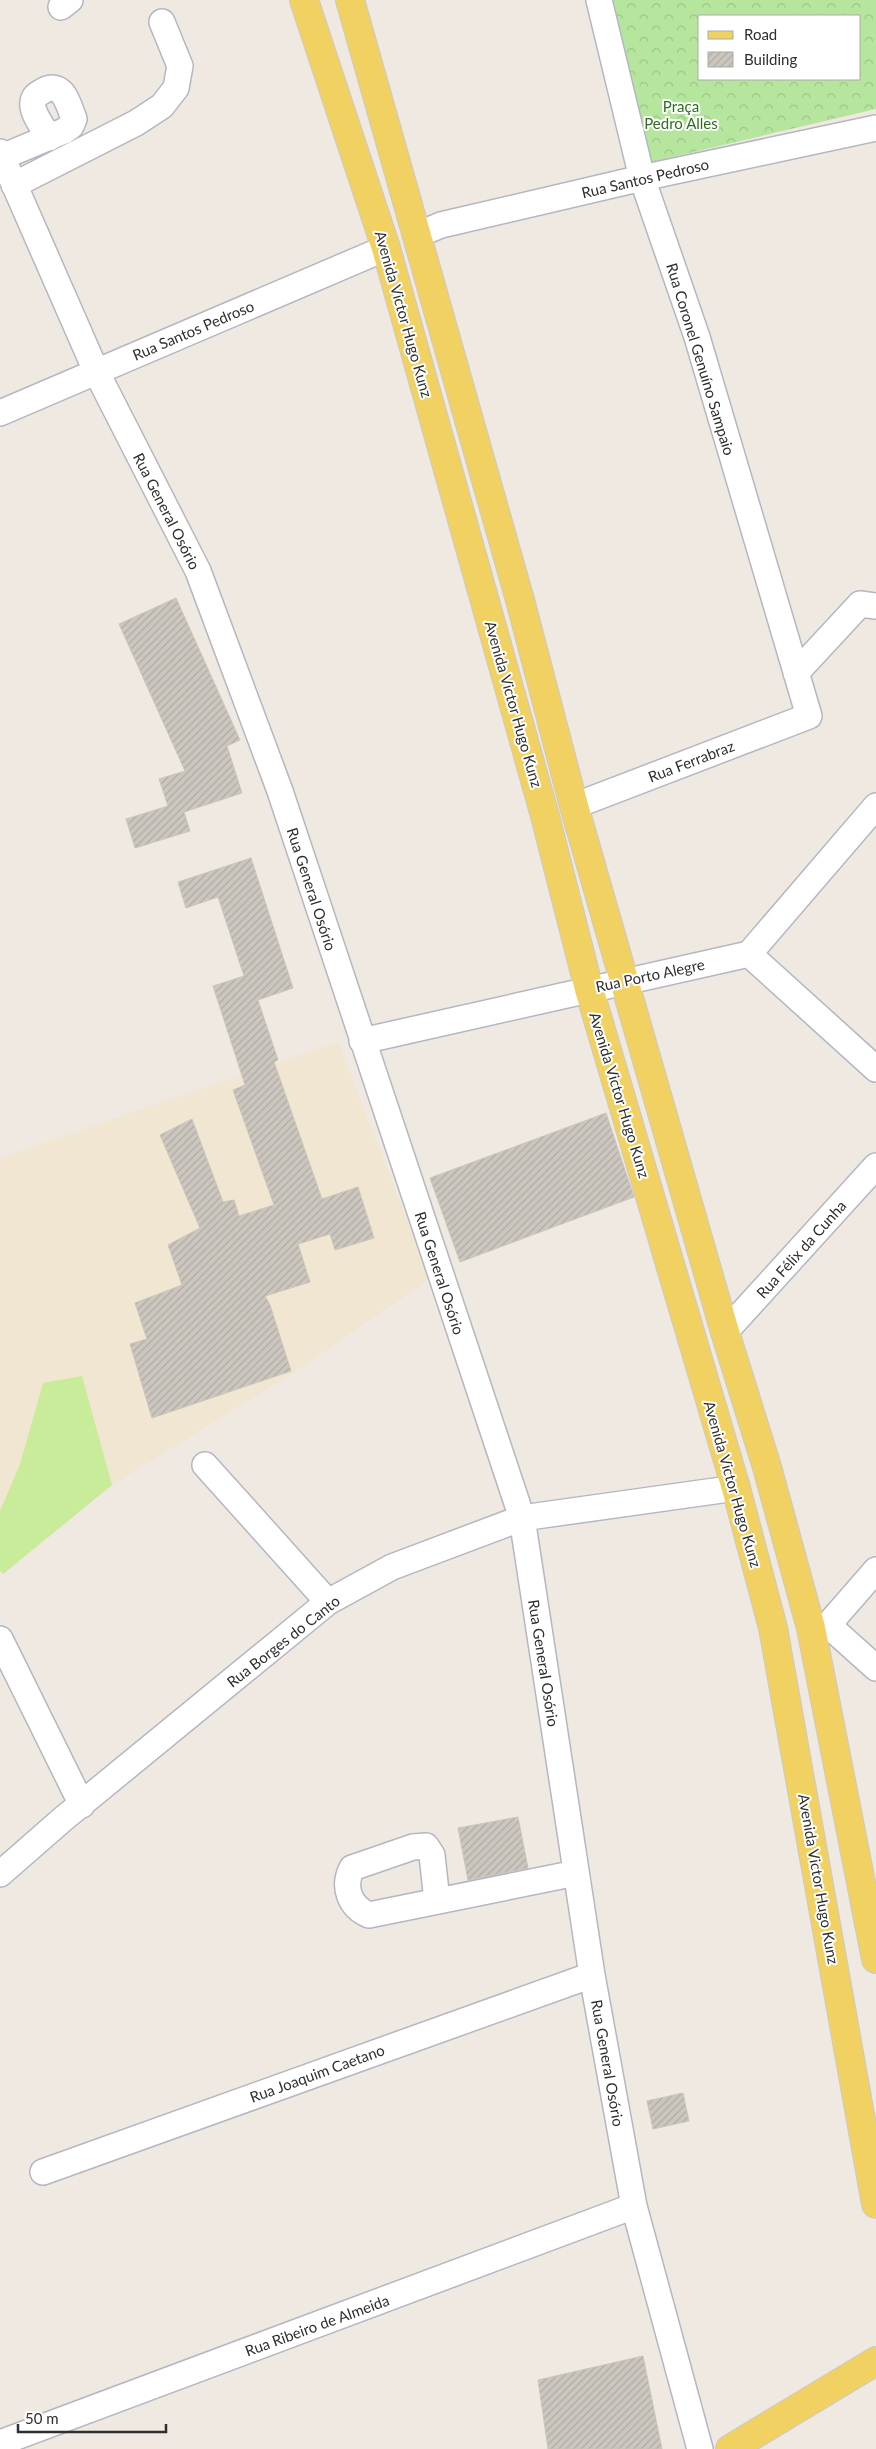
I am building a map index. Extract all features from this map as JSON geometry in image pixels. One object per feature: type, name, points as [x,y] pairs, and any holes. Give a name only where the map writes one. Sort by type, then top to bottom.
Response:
[{"type":"main road","name":"Avenida Victor Hugo Kunz","points":[[304,0],[386,248],[542,806],[589,989],[736,1488],[773,1628],[876,2204]]},
{"type":"main road","name":"Avenida Victor Hugo Kunz","points":[[350,0],[520,600],[574,806],[626,981],[725,1332],[767,1467],[820,1626],[874,1940]]},
{"type":"main road","points":[[730,2449],[876,2361]]},
{"type":"street","name":"Rua Coronel Genuíno Sampaio","points":[[599,0],[642,178],[697,337],[808,716]]},
{"type":"street","points":[[14,184],[136,123],[162,106],[176,88],[180,66],[162,22]]},
{"type":"street","name":"Rua Santos Pedroso","points":[[417,235],[441,225],[642,178],[876,128]]},
{"type":"street","points":[[1,155],[49,138]]},
{"type":"street","name":"Rua General Osório","points":[[1,155],[96,371],[198,571],[280,791],[522,1518],[592,1975],[634,2206],[700,2449]]},
{"type":"street","name":"Rua Santos Pedroso","points":[[0,413],[386,248]]},
{"type":"street","points":[[796,672],[860,604],[876,606]]},
{"type":"street","name":"Rua Ferrabraz","points":[[574,806],[808,716]]},
{"type":"street","points":[[876,806],[750,954],[876,1069]]},
{"type":"street","name":"Rua Porto Alegre","points":[[362,1041],[750,954]]},
{"type":"street","name":"Rua Félix da Cunha","points":[[725,1332],[876,1166]]},
{"type":"street","points":[[204,1465],[328,1602]]},
{"type":"street","name":"Rua Borges do Canto","points":[[0,1874],[63,1819],[328,1602],[392,1567],[522,1518],[736,1488]]},
{"type":"street","points":[[876,1570],[820,1626],[876,1668]]},
{"type":"street","points":[[3,1645],[82,1805]]},
{"type":"street","points":[[437,1902],[576,1873]]},
{"type":"street","name":"Rua Joaquim Caetano","points":[[43,2172],[592,1975]]},
{"type":"street","name":"Rua Ribeiro de Almeida","points":[[0,2443],[634,2206]]},
{"type":"shaded area","points":[[338,1042],[430,1279],[290,1375],[112,1485],[3,1574],[0,1571],[0,1158]]},
{"type":"green space","name":"Praça Pedro Alles","points":[[613,0],[876,0],[876,109],[651,162]]},
{"type":"green space","points":[[82,1376],[112,1485],[3,1574],[0,1571],[0,1511],[20,1464],[43,1383]]},
{"type":"building","points":[[176,598],[240,740],[227,746],[242,793],[184,812],[190,831],[135,848],[126,819],[168,806],[159,779],[185,771],[119,624]]},
{"type":"building","points":[[251,858],[293,988],[258,1000],[278,1060],[274,1062],[322,1199],[358,1187],[374,1238],[335,1250],[330,1234],[298,1244],[310,1282],[265,1296],[270,1305],[291,1371],[152,1418],[130,1344],[147,1339],[135,1303],[182,1285],[168,1245],[200,1228],[160,1135],[192,1119],[223,1202],[234,1200],[239,1216],[274,1205],[233,1090],[245,1085],[213,986],[244,976],[218,897],[186,908],[178,882]]},
{"type":"building","points":[[606,1113],[634,1197],[460,1262],[430,1178]]},
{"type":"building","points":[[518,1817],[528,1868],[468,1880],[458,1828]]},
{"type":"building","points":[[683,2093],[689,2121],[653,2129],[647,2101]]},
{"type":"building","points":[[643,2356],[662,2449],[548,2449],[538,2380]]}]
